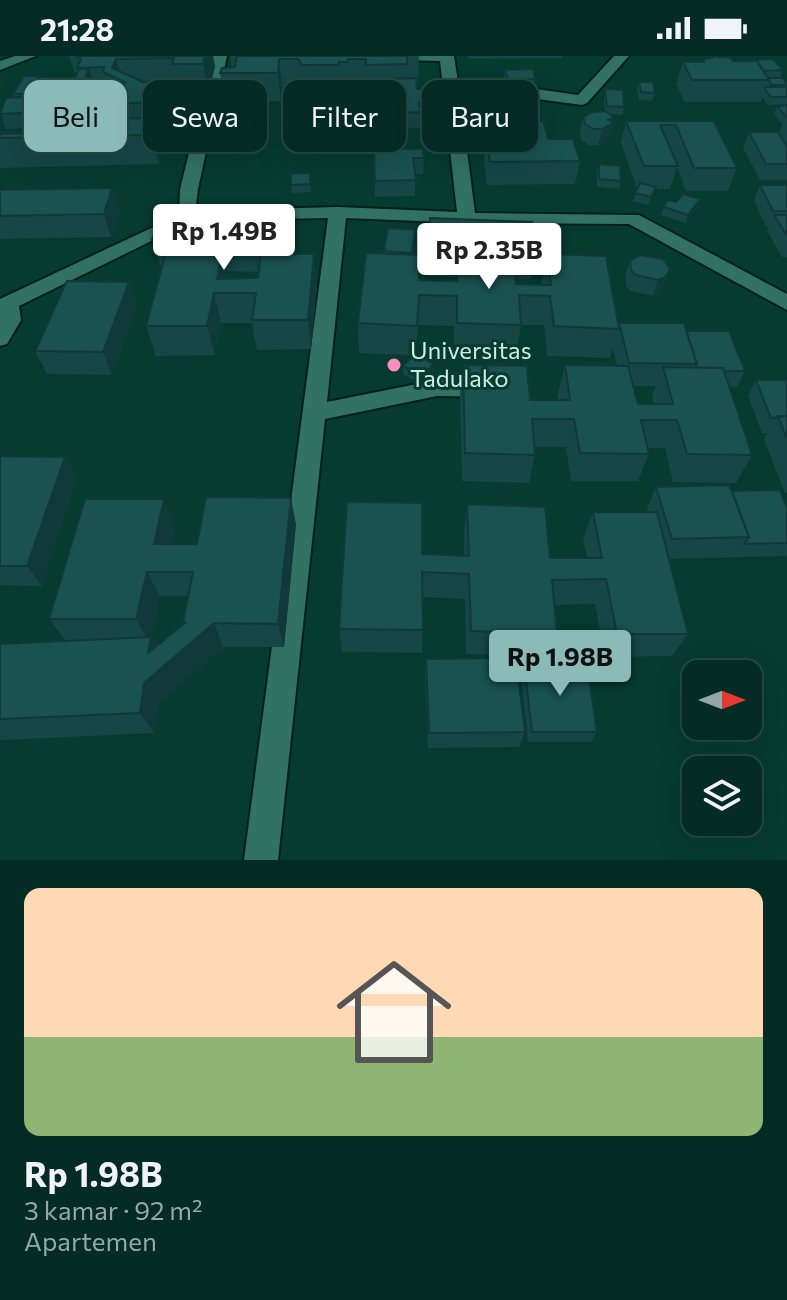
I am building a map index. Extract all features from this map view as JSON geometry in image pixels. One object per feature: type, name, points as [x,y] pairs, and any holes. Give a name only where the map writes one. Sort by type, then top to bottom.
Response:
[{"type":"lane","points":[[0,66],[29,56]]},
{"type":"lane","points":[[188,216],[189,189],[220,56]]},
{"type":"lane","points":[[402,56],[447,56],[450,80]]},
{"type":"lane","points":[[538,95],[582,100],[622,56]]},
{"type":"lane","points":[[459,152],[467,218]]},
{"type":"lane","points":[[261,860],[338,212]]},
{"type":"lane","points":[[0,339],[11,320],[4,306],[188,216],[338,212],[467,218],[633,219],[787,303]]},
{"type":"lane","points":[[314,413],[437,388],[521,391]]},
{"type":"building","points":[[76,56],[205,56],[203,64],[172,64],[174,58],[116,59],[112,68],[143,82],[143,103],[127,103],[127,80],[103,72],[104,67],[77,68],[81,59]]},
{"type":"building","points":[[237,56],[407,56],[407,64],[366,65],[366,59],[348,59],[338,65],[302,65],[298,59],[279,59],[278,73],[220,73],[222,68],[235,67]]},
{"type":"building","points":[[710,56],[731,58],[733,61],[757,61],[769,80],[692,80],[683,62],[704,62],[703,59],[712,58]]},
{"type":"building","points":[[773,59],[783,70],[764,71],[757,61],[752,60]]},
{"type":"building","points":[[79,69],[89,69],[84,80],[74,80]]},
{"type":"building","points":[[533,69],[535,79],[508,79],[505,70]]},
{"type":"building","points":[[24,76],[39,76],[37,80],[24,80],[24,94],[13,94]]},
{"type":"building","points":[[416,78],[417,89],[422,89],[421,112],[406,113],[406,80],[391,79]]},
{"type":"building","points":[[768,78],[783,78],[787,85],[771,85]]},
{"type":"building","points":[[639,82],[653,82],[655,93],[641,92]]},
{"type":"building","points":[[766,87],[787,87],[787,97],[771,97]]},
{"type":"building","points":[[605,89],[623,90],[624,107],[607,106]]},
{"type":"building","points":[[24,97],[24,113],[0,114],[6,98]]},
{"type":"building","points":[[777,106],[787,106],[787,118]]},
{"type":"building","points":[[605,111],[614,117],[608,120],[614,123],[602,129],[593,129],[585,124],[583,117]]},
{"type":"building","points":[[127,118],[143,118],[143,135],[127,135]]},
{"type":"building","points":[[538,121],[543,121],[548,139],[573,139],[580,161],[490,162],[488,152],[538,152]]},
{"type":"building","points":[[626,121],[714,121],[737,168],[694,168],[676,125],[660,125],[678,166],[644,166]]},
{"type":"building","points":[[24,131],[24,133],[0,134]]},
{"type":"building","points":[[749,132],[778,132],[787,147],[787,164],[766,164]]},
{"type":"building","points":[[0,134],[24,134],[24,138],[0,138]]},
{"type":"building","points":[[422,149],[424,158],[413,158],[416,180],[375,181],[374,152]]},
{"type":"building","points":[[599,164],[620,166],[621,181],[599,179]]},
{"type":"building","points":[[310,173],[310,184],[291,185],[291,174]]},
{"type":"building","points":[[640,183],[656,187],[651,197],[635,193]]},
{"type":"building","points":[[760,185],[787,185],[787,211],[773,211]]},
{"type":"building","points":[[112,188],[104,214],[0,216],[0,190]]},
{"type":"building","points":[[683,194],[700,199],[688,215],[664,207],[668,200],[676,202]]},
{"type":"building","points":[[161,213],[258,214],[255,229],[290,254],[314,254],[308,320],[252,320],[256,293],[214,293],[207,326],[146,326],[166,252],[223,252],[217,279],[258,278],[261,254],[273,254],[253,239],[253,242],[208,241],[206,250],[159,249],[162,241],[152,240]]},
{"type":"building","points":[[774,215],[787,215],[787,236]]},
{"type":"building","points":[[430,218],[532,222],[535,256],[429,253]]},
{"type":"building","points":[[388,228],[415,230],[412,253],[384,251]]},
{"type":"building","points":[[366,253],[420,255],[419,280],[457,281],[457,259],[515,261],[516,284],[551,285],[547,254],[606,256],[619,329],[554,326],[550,296],[519,295],[521,325],[457,323],[457,296],[419,295],[417,326],[358,323]]},
{"type":"building","points":[[640,255],[663,259],[670,269],[665,277],[658,280],[636,275],[631,270],[630,261]]},
{"type":"building","points":[[67,281],[129,282],[103,352],[35,351]]},
{"type":"building","points":[[619,323],[684,323],[697,364],[629,363]]},
{"type":"building","points":[[686,331],[729,331],[745,371],[695,368],[697,364]]},
{"type":"building","points":[[415,354],[434,364],[422,376],[403,366]]},
{"type":"building","points":[[463,365],[527,366],[530,400],[570,400],[565,365],[628,366],[638,404],[673,404],[663,367],[723,368],[752,455],[687,454],[677,420],[641,420],[649,454],[580,453],[574,419],[532,419],[535,455],[465,453]]},
{"type":"building","points":[[756,380],[787,380],[787,416],[771,418]]},
{"type":"building","points":[[778,416],[787,416],[787,439]]},
{"type":"building","points":[[0,456],[65,457],[27,566],[0,566]]},
{"type":"building","points":[[729,485],[749,537],[672,539],[656,487]]},
{"type":"building","points":[[780,490],[787,508],[787,543],[744,544],[749,537],[732,491]]},
{"type":"building","points":[[206,497],[291,498],[278,624],[214,623],[144,683],[140,713],[0,719],[0,644],[151,637],[148,653],[185,623],[193,572],[147,572],[136,619],[49,619],[85,499],[164,499],[154,544],[197,544]]},
{"type":"building","points":[[347,502],[422,503],[422,554],[469,556],[467,504],[545,507],[550,558],[602,558],[593,512],[657,512],[688,634],[617,634],[606,579],[552,580],[557,634],[471,631],[469,574],[422,572],[423,630],[339,629]]},
{"type":"building","points":[[516,658],[525,732],[429,733],[426,659]]},
{"type":"building","points":[[524,664],[587,664],[597,732],[532,732]]},
{"type":"place","name":"Universitas Tadulako","points":[[394,365]]}]
